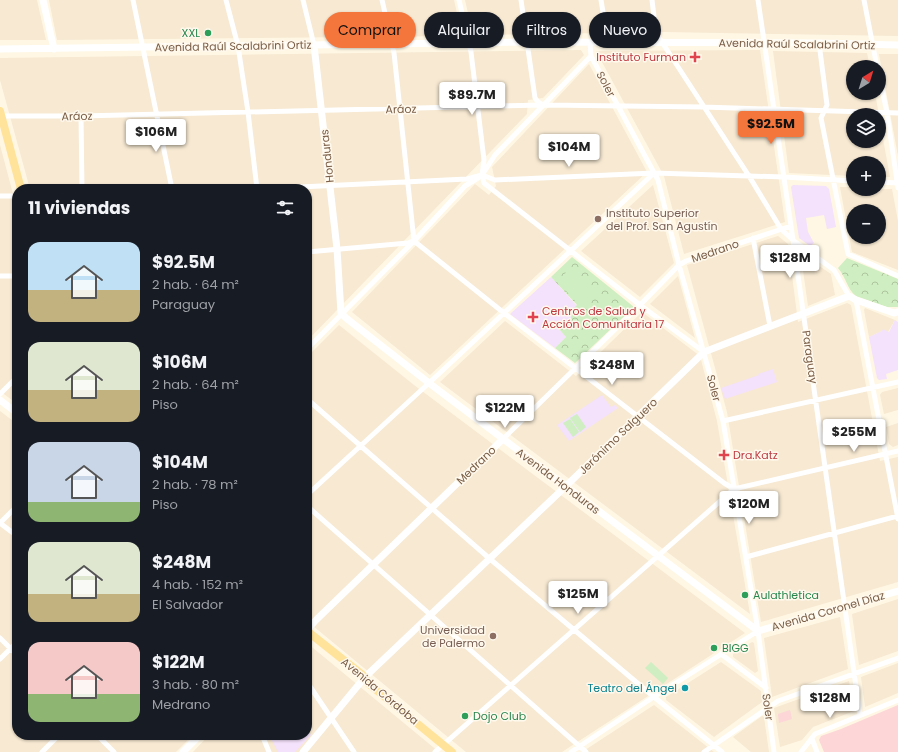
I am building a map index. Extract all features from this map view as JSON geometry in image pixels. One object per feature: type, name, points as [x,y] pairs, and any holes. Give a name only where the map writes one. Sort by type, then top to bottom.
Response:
[{"type":"main road","points":[[43,0],[54,49]]},
{"type":"main road","name":"Avenida Raúl Scalabrini Ortiz","points":[[663,42],[898,45]]},
{"type":"main road","name":"Honduras","points":[[314,45],[331,186],[341,313]]},
{"type":"main road","name":"Avenida Raúl Scalabrini Ortiz","points":[[0,49],[324,45]]},
{"type":"main road","points":[[0,114],[20,184]]},
{"type":"main road","points":[[849,296],[856,300],[897,314]]},
{"type":"main road","name":"Jerónimo Salguero","points":[[303,752],[365,677],[490,559],[704,352],[849,296]]},
{"type":"main road","name":"Avenida Honduras","points":[[341,313],[429,383],[758,631]]},
{"type":"main road","points":[[0,400],[12,409]]},
{"type":"main road","name":"Medrano","points":[[312,625],[431,507],[503,439]]},
{"type":"main road","name":"Avenida Coronel Díaz","points":[[758,631],[898,591]]},
{"type":"main road","name":"Avenida Córdoba","points":[[312,634],[365,677],[369,684],[452,752]]},
{"type":"main road","points":[[185,751],[195,740]]},
{"type":"street","points":[[133,0],[171,184]]},
{"type":"street","points":[[226,0],[238,46],[256,184]]},
{"type":"street","name":"Honduras","points":[[303,0],[314,45]]},
{"type":"street","points":[[382,0],[385,12]]},
{"type":"street","points":[[459,0],[462,12]]},
{"type":"street","points":[[521,0],[523,12]]},
{"type":"street","points":[[601,0],[603,12]]},
{"type":"street","points":[[652,0],[656,32],[703,107],[749,176],[780,229],[834,270],[849,296]]},
{"type":"street","name":"Paraguay","points":[[758,0],[794,241],[860,715]]},
{"type":"street","points":[[864,0],[876,60]]},
{"type":"street","points":[[819,43],[827,105],[821,118],[848,254],[898,276]]},
{"type":"street","points":[[392,48],[414,241],[504,313],[724,483],[734,489]]},
{"type":"street","points":[[470,48],[484,160],[482,175],[486,185],[640,305],[704,352]]},
{"type":"street","points":[[529,48],[535,98],[538,102],[544,105]]},
{"type":"street","name":"Soler","points":[[590,48],[591,56],[658,180],[723,421],[758,631],[774,752]]},
{"type":"street","points":[[312,344],[414,241],[465,186],[482,175],[495,155],[591,56]]},
{"type":"street","points":[[884,100],[898,185],[886,183]]},
{"type":"street","name":"Aráoz","points":[[0,114],[81,116],[544,105],[703,107],[898,113]]},
{"type":"street","points":[[81,116],[82,184]]},
{"type":"street","points":[[312,490],[654,174]]},
{"type":"street","points":[[312,187],[467,179],[482,175],[494,180],[654,174],[784,177],[846,181]]},
{"type":"street","points":[[0,196],[12,196]]},
{"type":"street","name":"Medrano","points":[[503,439],[686,261],[791,226]]},
{"type":"street","points":[[753,238],[770,326]]},
{"type":"street","points":[[312,252],[408,243],[414,241]]},
{"type":"street","points":[[0,276],[12,276]]},
{"type":"street","points":[[746,557],[898,517],[856,300]]},
{"type":"street","points":[[0,394],[12,381]]},
{"type":"street","points":[[723,421],[898,382]]},
{"type":"street","points":[[312,403],[490,559],[654,697],[722,752]]},
{"type":"street","points":[[435,752],[734,489],[898,451]]},
{"type":"street","points":[[12,511],[0,523],[12,532]]},
{"type":"street","points":[[312,511],[586,752]]},
{"type":"street","points":[[570,752],[758,631]]},
{"type":"street","points":[[0,638],[10,648],[0,659]]},
{"type":"street","points":[[721,654],[766,688]]},
{"type":"street","points":[[704,752],[768,706],[778,701],[898,658]]},
{"type":"street","points":[[312,689],[354,752]]},
{"type":"street","points":[[801,752],[815,734],[898,700]]},
{"type":"street","points":[[812,739],[817,752]]},
{"type":"street","points":[[42,752],[54,740]]},
{"type":"street","points":[[102,740],[114,752]]},
{"type":"street","points":[[264,740],[269,752]]},
{"type":"shaded area","points":[[0,0],[37,0],[46,40],[0,40]]},
{"type":"shaded area","points":[[49,0],[454,0],[457,12],[424,12],[424,36],[416,36],[416,12],[324,12],[324,37],[57,40]]},
{"type":"shaded area","points":[[465,0],[898,0],[898,36],[661,32],[661,12],[589,12],[589,33],[581,33],[581,12],[512,12],[512,34],[504,35],[504,12],[468,12]]},
{"type":"shaded area","points":[[581,50],[584,55],[543,98],[528,100],[527,114],[312,336],[312,184],[29,184],[0,80],[0,58]]},
{"type":"shaded area","points":[[760,50],[785,222],[684,254],[664,176],[596,51]]},
{"type":"shaded area","points":[[773,51],[867,53],[868,60],[846,60],[846,100],[876,100],[878,108],[846,108],[846,148],[885,148],[890,177],[886,177],[886,156],[846,156],[846,176],[789,173]]},
{"type":"shaded area","points":[[879,54],[898,54],[898,156],[886,92],[886,60],[880,60]]},
{"type":"shaded area","points":[[589,64],[647,172],[430,375],[352,312],[475,184],[489,195],[496,186],[492,167]]},
{"type":"shaded area","points":[[0,145],[12,190],[12,400],[0,391]]},
{"type":"shaded area","points":[[653,185],[674,263],[640,297],[581,251]]},
{"type":"shaded area","points":[[793,185],[826,186],[829,189],[836,227],[827,229],[824,215],[806,218],[808,232],[814,243],[810,246],[799,238],[791,187]]},
{"type":"shaded area","points":[[840,187],[846,187],[846,196],[886,196],[886,189],[892,189],[898,221],[898,270],[852,252],[851,244],[886,244],[886,204],[846,204],[846,220]]},
{"type":"shaded area","points":[[778,236],[788,244],[798,322],[847,303],[851,305],[880,461],[898,457],[898,582],[761,622],[727,412],[687,265]]},
{"type":"shaded area","points":[[803,255],[831,274],[835,295],[808,306],[801,256]]},
{"type":"shaded area","points":[[678,276],[695,338],[650,304]]},
{"type":"shaded area","points":[[551,277],[577,306],[571,318],[559,329],[566,337],[555,348],[510,314]]},
{"type":"shaded area","points":[[865,308],[895,320],[888,332],[882,331],[869,337],[864,310]]},
{"type":"shaded area","points":[[642,312],[700,356],[717,421],[750,614],[440,382],[505,321],[576,376]]},
{"type":"shaded area","points":[[895,320],[898,322],[898,370],[886,374],[887,379],[879,380],[877,378],[869,337],[882,331],[883,329],[889,332]]},
{"type":"shaded area","points":[[339,325],[414,385],[745,633],[562,752],[466,752],[312,625],[312,352]]},
{"type":"shaded area","points":[[773,369],[777,382],[725,399],[721,388]]},
{"type":"shaded area","points":[[898,388],[898,410],[884,414],[880,395],[882,392]]},
{"type":"shaded area","points":[[602,395],[611,407],[615,405],[618,408],[569,441],[557,425]]},
{"type":"shaded area","points":[[0,411],[12,420],[12,740],[188,740],[176,752],[0,752]]},
{"type":"shaded area","points":[[898,423],[898,445],[893,447],[889,444],[886,427]]},
{"type":"shaded area","points":[[898,599],[898,651],[859,665],[852,614]]},
{"type":"shaded area","points":[[840,617],[848,669],[772,697],[764,638]]},
{"type":"shaded area","points":[[752,642],[754,643],[758,671],[755,673],[733,657],[733,654]]},
{"type":"shaded area","points":[[312,647],[439,752],[193,752],[204,740],[312,740]]},
{"type":"shaded area","points":[[721,662],[761,691],[762,702],[714,737],[666,700],[666,697]]},
{"type":"shaded area","points":[[898,663],[898,693],[865,707],[861,677]]},
{"type":"shaded area","points":[[849,681],[854,711],[813,727],[802,740],[780,747],[774,708]]},
{"type":"shaded area","points":[[654,705],[714,752],[582,752]]},
{"type":"shaded area","points":[[898,705],[898,752],[824,752],[819,740],[821,736]]},
{"type":"shaded area","points":[[790,710],[792,719],[779,723],[778,714]]},
{"type":"shaded area","points":[[762,716],[764,717],[769,752],[751,752],[733,737]]},
{"type":"shaded area","points":[[272,740],[306,740],[295,752],[278,752]]},
{"type":"green space","points":[[572,257],[634,307],[575,363],[555,348],[566,337],[559,329],[571,318],[571,311],[577,305],[551,277]]},
{"type":"green space","points":[[847,258],[898,279],[898,307],[887,307],[856,296],[848,286],[838,268]]},
{"type":"green space","points":[[571,268],[592,291],[578,304],[557,281]]},
{"type":"green space","points":[[577,414],[586,427],[580,432],[570,418]]},
{"type":"green space","points":[[570,419],[579,432],[573,437],[563,423]]},
{"type":"green space","points":[[651,662],[668,678],[663,684],[645,668]]},
{"type":"place","name":"XXL","points":[[208,33]]},
{"type":"place","name":"Instituto Furman","points":[[695,57]]},
{"type":"place","name":"Instituto Superior del Prof. San Agustín","points":[[598,219]]},
{"type":"place","name":"Centros de Salud y Acción Comunitaria 17","points":[[533,317]]},
{"type":"place","name":"Dra.Katz","points":[[724,455]]},
{"type":"place","name":"Aulathletica","points":[[745,595]]},
{"type":"place","name":"Universidad de Palermo","points":[[493,636]]},
{"type":"place","name":"BIGG","points":[[714,648]]},
{"type":"place","name":"Teatro del Ángel","points":[[685,688]]},
{"type":"place","name":"Dojo Club","points":[[465,716]]}]
